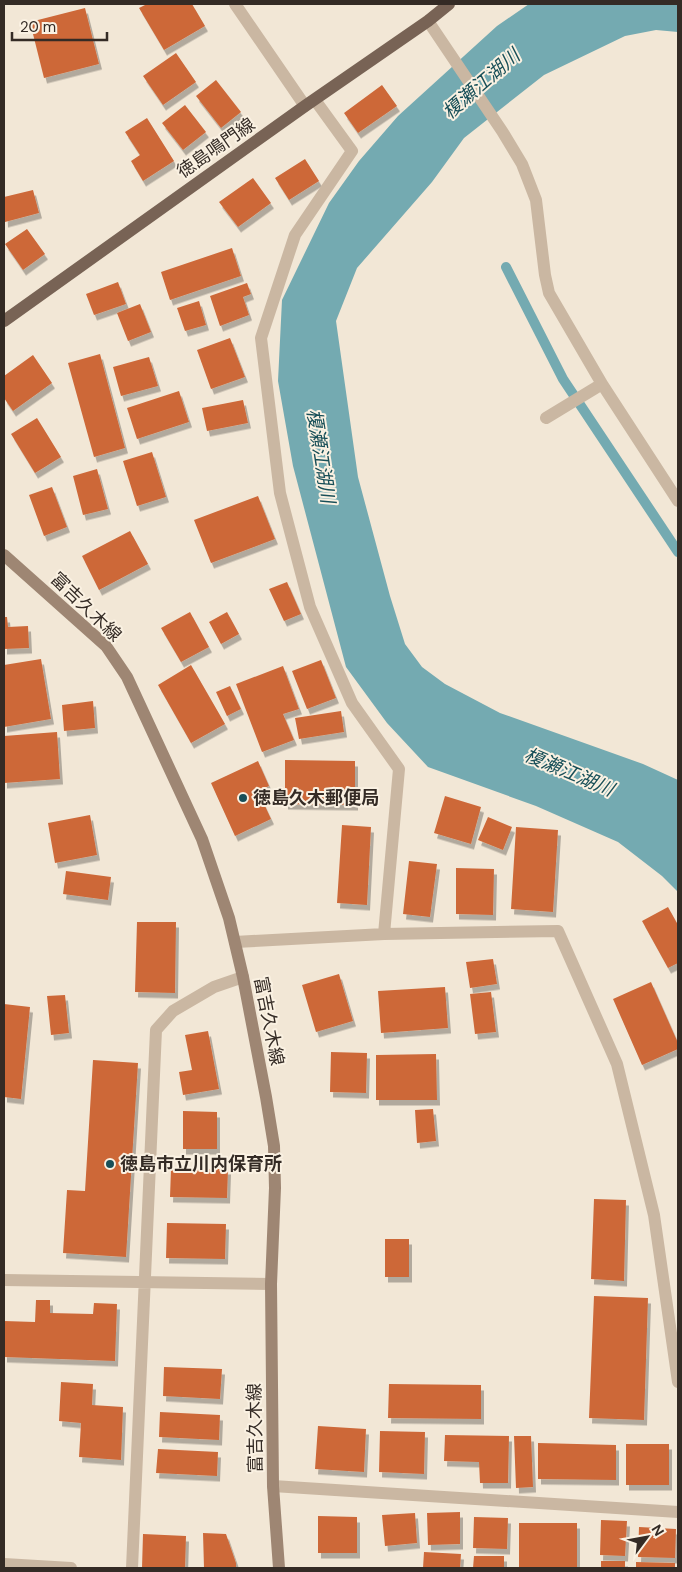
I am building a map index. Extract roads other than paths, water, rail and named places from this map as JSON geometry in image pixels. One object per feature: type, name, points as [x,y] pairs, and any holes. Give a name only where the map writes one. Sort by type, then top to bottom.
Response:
[{"type":"main road","name":"徳島鳴門線","points":[[4,321],[428,21],[449,4]]},
{"type":"main road","name":"富吉久木線","points":[[4,554],[106,646],[127,677],[202,839],[229,918],[243,977],[274,1146],[275,1188],[271,1284],[273,1486],[279,1568]]},
{"type":"street","points":[[235,4],[310,103],[352,151],[295,235],[261,338],[280,493],[310,607],[352,703],[399,769],[384,934]]},
{"type":"street","points":[[428,21],[522,164],[536,200],[545,275],[549,292],[602,384],[678,501]]},
{"type":"street","points":[[546,418],[602,384]]},
{"type":"street","points":[[235,942],[384,934],[558,931],[617,1064],[654,1215],[678,1382]]},
{"type":"street","points":[[132,1568],[156,1030],[173,1011],[214,987],[243,977]]},
{"type":"street","points":[[4,1280],[271,1284]]},
{"type":"street","points":[[273,1486],[678,1512]]},
{"type":"street","points":[[4,1564],[71,1568]]},
{"type":"water","name":"榎瀬江湖川","points":[[529,4],[678,4],[678,32],[656,30],[625,36],[544,75],[464,138],[432,182],[357,268],[336,321],[358,477],[405,644],[422,667],[445,684],[500,713],[643,764],[678,780],[678,892],[662,876],[618,842],[536,806],[428,767],[387,723],[346,667],[293,466],[278,381],[282,300],[329,203],[359,161],[398,116],[497,26]]},
{"type":"waterway","points":[[506,267],[563,379],[678,552]]},
{"type":"place","name":"徳島久木郵便局","points":[[243,798]]},
{"type":"place","name":"徳島市立川内保育所","points":[[110,1164]]}]
